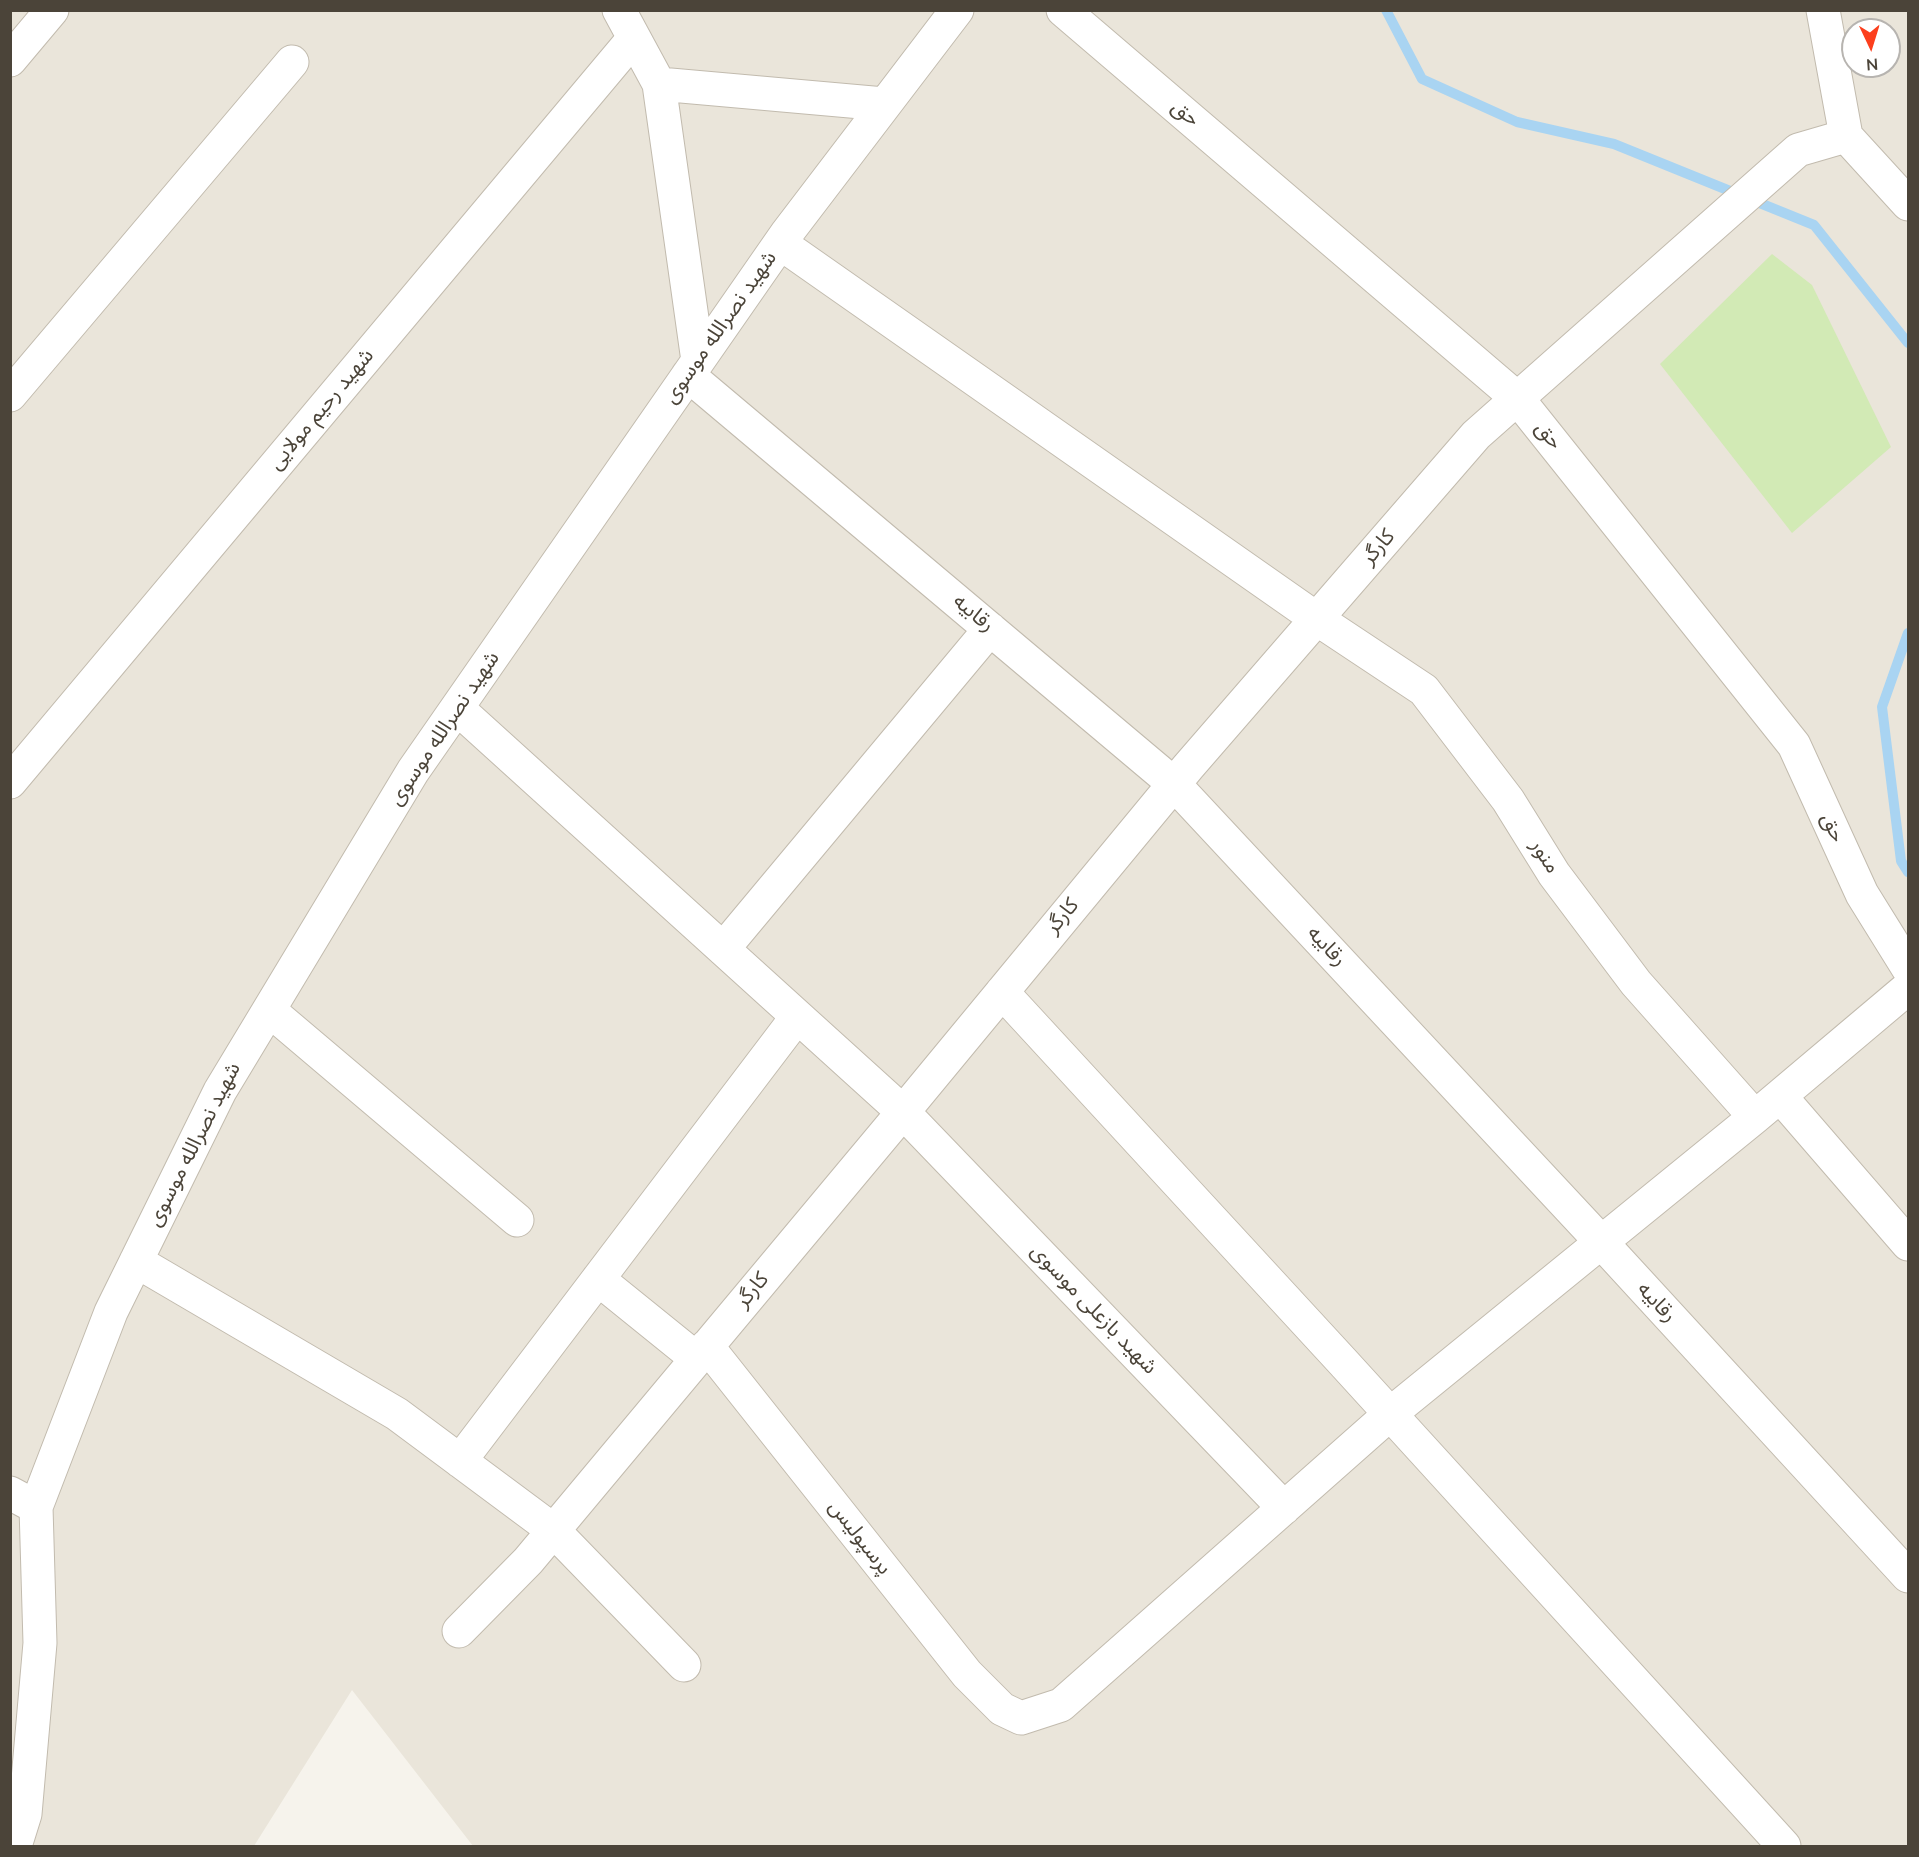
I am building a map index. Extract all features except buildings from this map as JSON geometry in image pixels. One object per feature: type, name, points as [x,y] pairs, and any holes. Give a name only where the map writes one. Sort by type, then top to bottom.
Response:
[{"type":"street","points":[[10,60],[52,10]]},
{"type":"street","name":"شهید نصرالله موسوی","points":[[23,1500],[111,1312],[220,1091],[413,771],[780,243],[957,10]]},
{"type":"street","name":"حق","points":[[1063,10],[1518,399],[1794,744],[1862,894],[1908,968]]},
{"type":"street","points":[[1823,10],[1846,136],[1908,204]]},
{"type":"street","points":[[627,24],[658,84],[693,368]]},
{"type":"street","name":"شهید رحیم مولایی","points":[[10,782],[627,24]]},
{"type":"street","points":[[10,395],[292,62]]},
{"type":"street","points":[[658,84],[884,104]]},
{"type":"street","name":"کارگر","points":[[459,1631],[528,1561],[1174,784],[1476,435],[1798,150],[1846,136]]},
{"type":"street","name":"منور","points":[[780,243],[1317,619],[1424,690],[1508,800],[1554,874],[1636,983],[1755,1117]]},
{"type":"street","name":"رقابیه","points":[[693,368],[990,629],[1174,784],[1908,1576]]},
{"type":"street","points":[[723,949],[990,629]]},
{"type":"street","name":"شهید بازعلی موسوی","points":[[457,708],[903,1112],[1284,1508]]},
{"type":"street","points":[[1284,1508],[1390,1414],[1755,1117],[1908,988]]},
{"type":"street","points":[[1002,992],[1784,1846]]},
{"type":"street","points":[[269,1010],[517,1220]]},
{"type":"street","points":[[460,1461],[797,1017]]},
{"type":"street","points":[[1780,1096],[1908,1244]]},
{"type":"street","points":[[136,1262],[397,1414],[553,1530],[684,1665]]},
{"type":"street","name":"پرسپولیس","points":[[598,1279],[702,1352],[967,1674],[1002,1709],[1021,1718],[1061,1705],[1284,1508]]},
{"type":"street","points":[[15,1846],[25,1814],[40,1643],[23,1500]]},
{"type":"shaded area","points":[[11,11],[1908,11],[1908,1846],[473,1846],[352,1690],[254,1846],[11,1846]]},
{"type":"green space","points":[[1772,254],[1812,285],[1891,447],[1792,533],[1660,364]]},
{"type":"waterway","points":[[1386,10],[1422,79],[1517,122],[1614,144],[1814,225],[1908,343]]},
{"type":"waterway","points":[[1908,633],[1882,707],[1901,861],[1908,872]]}]
